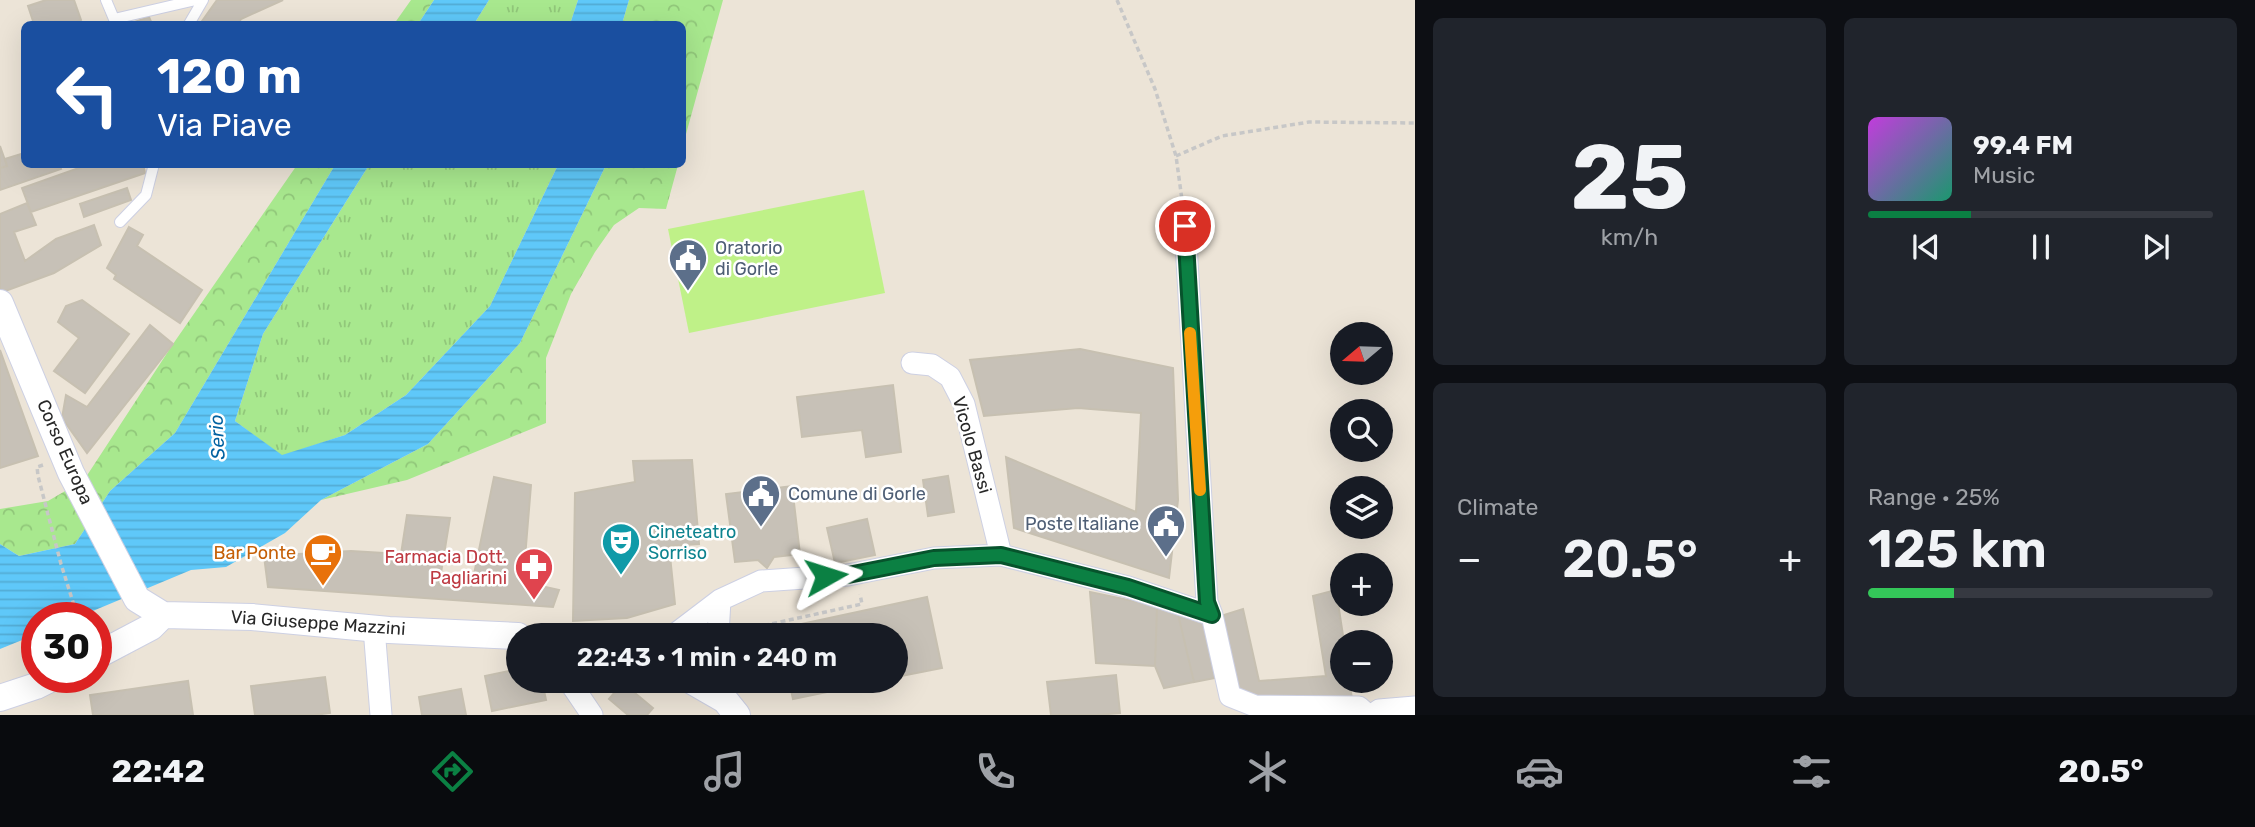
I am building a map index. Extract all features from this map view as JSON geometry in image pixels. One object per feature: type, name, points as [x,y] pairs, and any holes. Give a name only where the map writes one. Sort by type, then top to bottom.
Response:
[{"type":"street","points":[[1186,234],[1207,602],[1230,696],[1255,706],[1359,707],[1370,715],[1379,710],[1415,707]]},
{"type":"street","name":"Corso Europa","points":[[0,303],[71,473],[137,599],[163,615]]},
{"type":"street","name":"Vicolo Bassi","points":[[912,363],[932,365],[950,377],[964,404],[1001,555]]},
{"type":"street","points":[[690,623],[720,600],[761,581],[848,575],[934,558],[1001,555],[1128,587],[1212,615]]},
{"type":"street","points":[[720,600],[724,623]]},
{"type":"street","points":[[112,648],[151,627],[163,615]]},
{"type":"street","name":"Via Giuseppe Mazzini","points":[[163,615],[253,617],[506,637]]},
{"type":"street","points":[[374,628],[381,715]]},
{"type":"street","points":[[0,698],[21,691]]},
{"type":"street","points":[[577,693],[592,715]]},
{"type":"lane","points":[[106,0],[114,19],[196,0]]},
{"type":"lane","points":[[191,21],[203,0]]},
{"type":"lane","points":[[120,222],[146,195],[153,168]]},
{"type":"path","points":[[1118,0],[1155,89],[1176,156],[1186,234]]},
{"type":"path","points":[[1176,156],[1222,136],[1309,122],[1415,123]]},
{"type":"path","points":[[37,476],[73,602]]},
{"type":"path","points":[[776,623],[862,604]]},
{"type":"green space","points":[[411,0],[434,0],[420,21],[396,21]]},
{"type":"green space","points":[[489,0],[578,0],[571,21],[476,21]]},
{"type":"green space","points":[[629,0],[723,0],[686,134],[686,21],[623,21]]},
{"type":"green space","points":[[295,168],[333,168],[175,433],[110,491],[75,544],[19,556],[0,544],[0,509],[48,501],[84,480],[173,344]]},
{"type":"green space","points":[[367,168],[557,168],[490,306],[406,395],[345,435],[282,456],[235,421],[263,334]]},
{"type":"green space","points":[[605,168],[677,168],[666,209],[639,208],[614,225],[571,294],[546,358],[546,423],[407,480],[321,500],[428,444],[520,343]]},
{"type":"green space","points":[[864,190],[885,293],[689,333],[668,229]]},
{"type":"water","points":[[434,0],[489,0],[476,21],[420,21]]},
{"type":"water","points":[[578,0],[629,0],[623,21],[571,21]]},
{"type":"water","name":"Serio","points":[[333,168],[367,168],[263,334],[235,421],[282,455],[345,435],[406,395],[490,306],[557,168],[605,168],[520,343],[428,444],[321,500],[285,533],[226,567],[191,570],[112,603],[21,602],[21,640],[0,649],[0,544],[19,556],[75,544],[110,491],[175,433]]},
{"type":"building","points":[[46,0],[74,0],[81,20],[33,21],[28,6]]},
{"type":"building","points":[[217,0],[283,0],[240,21],[202,21]]},
{"type":"building","points":[[0,146],[7,166],[0,168]]},
{"type":"building","points":[[21,154],[21,168],[61,169],[0,190],[0,168],[7,166],[5,159]]},
{"type":"building","points":[[79,168],[144,168],[145,173],[31,212],[22,188]]},
{"type":"building","points":[[127,188],[131,200],[84,217],[80,204]]},
{"type":"building","points":[[27,203],[36,225],[14,232],[25,261],[56,239],[94,225],[101,245],[54,273],[0,293],[0,214]]},
{"type":"building","points":[[129,227],[143,235],[137,246],[202,290],[180,323],[114,279],[116,275],[107,268]]},
{"type":"building","points":[[82,300],[129,334],[85,393],[54,371],[79,338],[58,322],[66,306]]},
{"type":"building","points":[[150,325],[173,344],[87,453],[62,418],[66,395],[87,407]]},
{"type":"building","points":[[1080,349],[1173,368],[1178,500],[1169,578],[1014,528],[1006,457],[1136,512],[1141,413],[1078,408],[984,416],[970,360]]},
{"type":"building","points":[[0,350],[38,456],[0,468]]},
{"type":"building","points":[[893,385],[901,452],[866,457],[862,430],[802,437],[797,397]]},
{"type":"building","points":[[692,460],[699,544],[669,546],[675,604],[627,618],[573,621],[575,493],[635,482],[633,461]]},
{"type":"building","points":[[948,476],[954,512],[928,516],[923,480]]},
{"type":"building","points":[[494,477],[531,485],[523,582],[559,590],[553,607],[268,587],[264,556],[351,551],[401,554],[407,515],[450,518],[439,585],[472,584]]},
{"type":"building","points":[[792,486],[800,554],[774,557],[767,568],[758,560],[735,562],[726,494]]},
{"type":"building","points":[[867,519],[875,555],[835,563],[827,528]]},
{"type":"building","points":[[1090,592],[1157,606],[1155,666],[1096,663]]},
{"type":"building","points":[[1330,592],[1330,616],[1340,616],[1342,630],[1330,630],[1330,693],[1351,693],[1352,698],[1304,703],[1238,693],[1221,616],[1243,609],[1259,681],[1326,676],[1313,596]]},
{"type":"building","points":[[927,597],[942,668],[908,675],[908,623],[806,623]]},
{"type":"building","points":[[1157,606],[1178,614],[1194,682],[1164,688],[1155,666]]},
{"type":"building","points":[[1178,614],[1206,619],[1220,677],[1194,682]]},
{"type":"building","points":[[506,672],[506,693],[545,693],[546,700],[492,711],[485,676]]},
{"type":"building","points":[[1116,675],[1120,713],[1051,715],[1047,682]]},
{"type":"building","points":[[325,677],[330,713],[255,715],[251,686]]},
{"type":"building","points":[[188,681],[193,715],[93,715],[90,695]]},
{"type":"building","points":[[461,689],[466,715],[422,715],[419,697]]},
{"type":"building","points":[[614,693],[635,693],[653,708],[647,715],[628,715],[609,699]]},
{"type":"building","points":[[792,693],[822,693],[793,699]]},
{"type":"slow traffic","points":[[1190,333],[1200,490]]},
{"type":"place","name":"Oratorio di Gorle","points":[[688,292]]},
{"type":"place","name":"Comune di Gorle","points":[[761,528]]},
{"type":"place","name":"Poste Italiane","points":[[1166,558]]},
{"type":"place","name":"Cineteatro Sorriso","points":[[621,576]]},
{"type":"place","name":"Bar Ponte","points":[[323,587]]},
{"type":"place","name":"Farmacia Dott. Pagliarini","points":[[534,601]]},
{"type":"route","points":[[826,576],[848,575],[934,558],[1001,555],[1128,587],[1212,615],[1207,602],[1185,226]]}]
